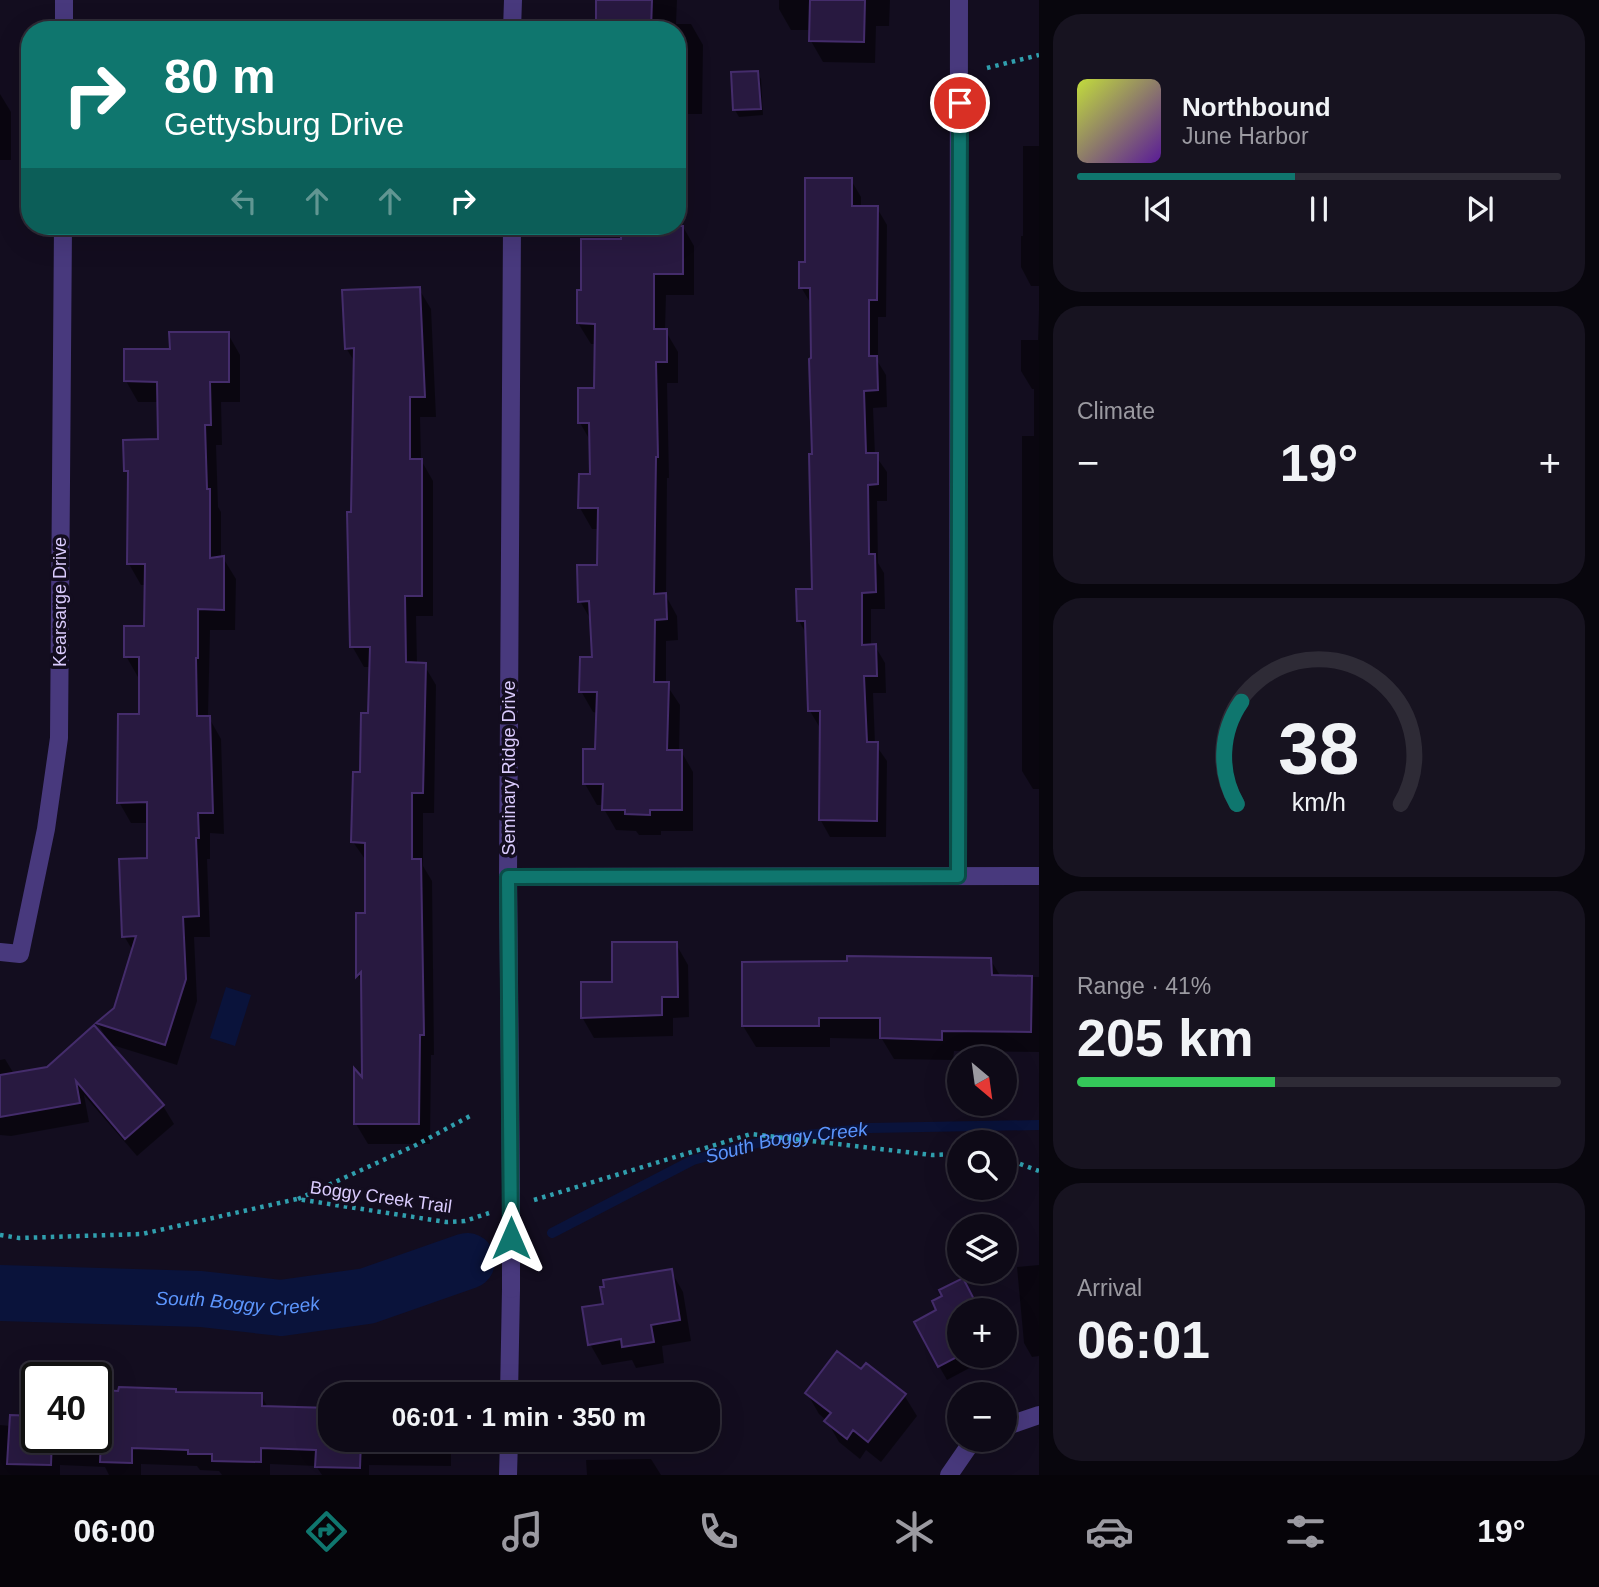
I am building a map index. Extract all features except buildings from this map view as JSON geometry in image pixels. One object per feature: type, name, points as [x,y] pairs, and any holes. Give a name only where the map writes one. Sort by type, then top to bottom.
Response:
[{"type":"street","points":[[64,0],[64,21]]},
{"type":"street","points":[[513,0],[513,21]]},
{"type":"street","points":[[958,876],[959,0]]},
{"type":"street","name":"Kearsarge Drive","points":[[0,952],[20,954],[46,829],[59,738],[63,235]]},
{"type":"street","name":"Seminary Ridge Drive","points":[[509,1382],[508,877],[512,235]]},
{"type":"street","points":[[508,877],[1039,876]]},
{"type":"street","points":[[1017,1423],[1039,1415]]},
{"type":"street","points":[[508,1475],[509,1452]]},
{"type":"street","points":[[949,1475],[965,1452]]},
{"type":"path","points":[[987,68],[1039,55]]},
{"type":"path","points":[[297,1199],[416,1145],[470,1116]]},
{"type":"path","points":[[530,1201],[751,1134],[932,1155],[947,1154]]},
{"type":"path","points":[[1017,1163],[1039,1171]]},
{"type":"path","name":"Boggy Creek Trail","points":[[0,1235],[19,1238],[142,1234],[297,1199],[446,1222],[465,1221],[491,1213]]},
{"type":"shaded area","points":[[226,987],[251,995],[235,1046],[210,1038]]},
{"type":"waterway","name":"South Boggy Creek","points":[[552,1233],[693,1160],[772,1139],[870,1128],[1039,1125]]},
{"type":"waterway","name":"South Boggy Creek","points":[[0,1293],[201,1299],[281,1308],[367,1296],[467,1261]]},
{"type":"route","points":[[511,1238],[508,877],[958,876],[960,103]]}]
